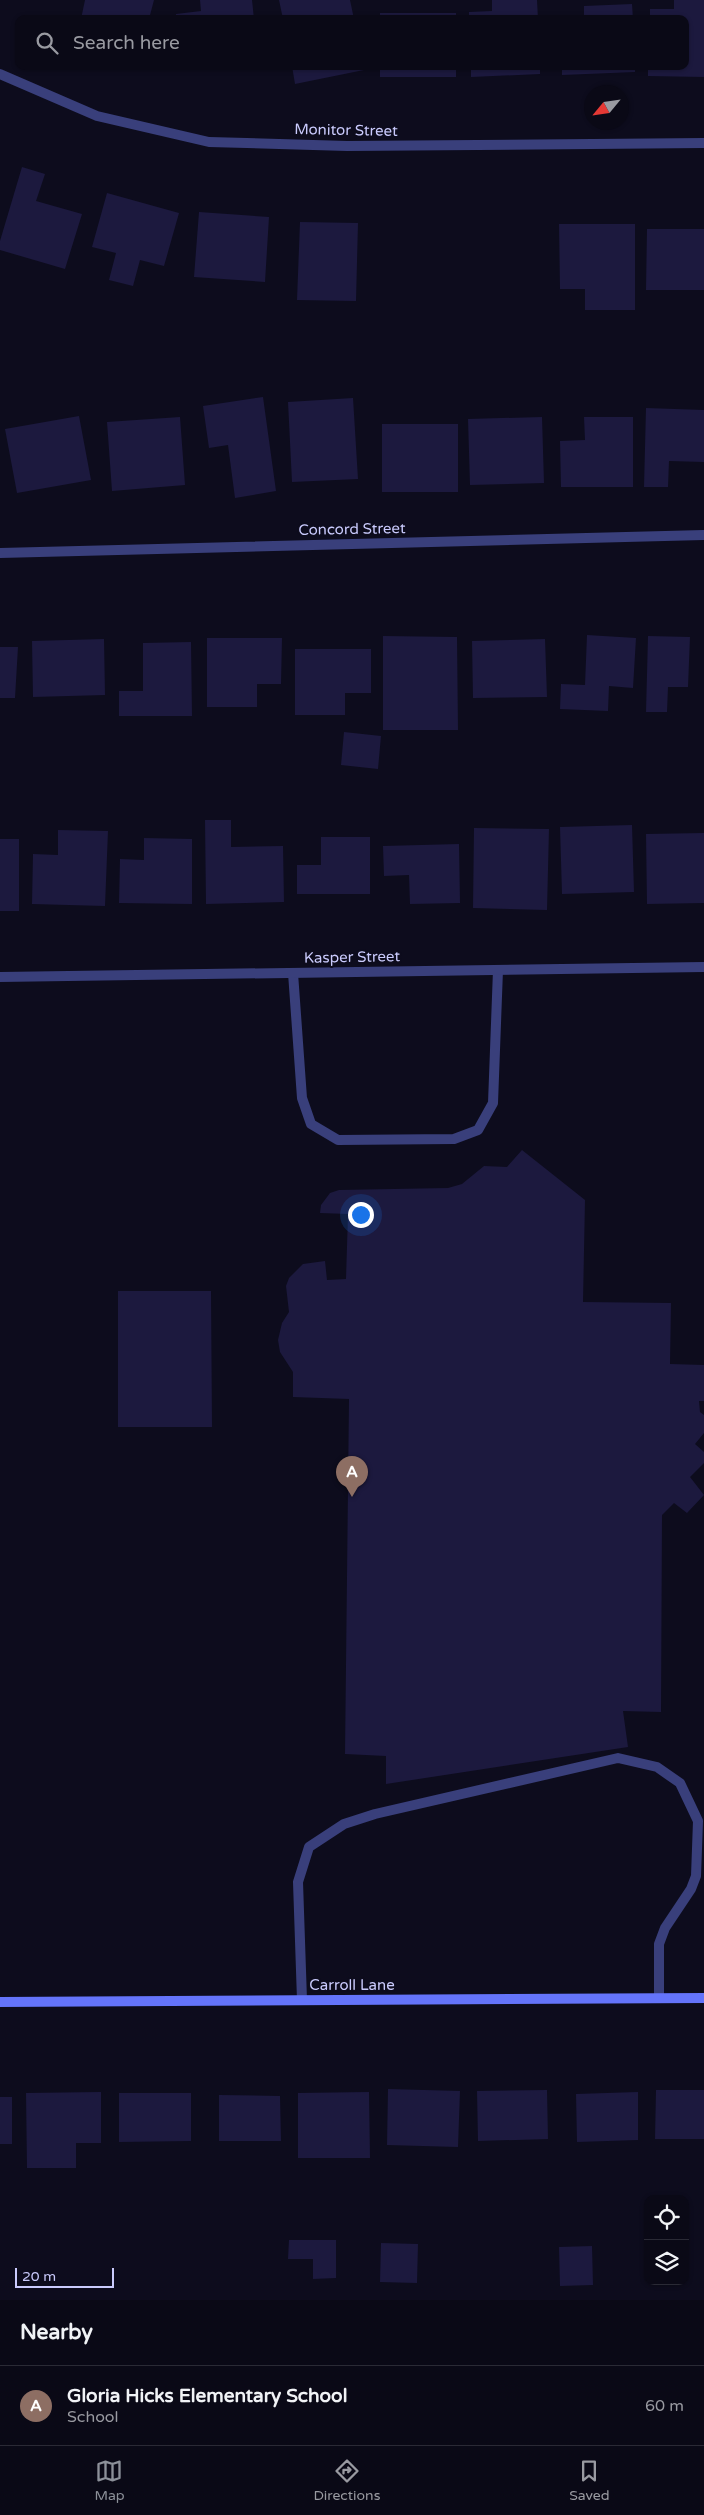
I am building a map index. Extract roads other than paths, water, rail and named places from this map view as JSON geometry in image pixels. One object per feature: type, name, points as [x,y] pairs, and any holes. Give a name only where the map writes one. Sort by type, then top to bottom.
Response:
[{"type":"street","name":"Monitor Street","points":[[0,74],[97,116],[209,142],[347,146],[704,143]]},
{"type":"street","name":"Concord Street","points":[[0,553],[704,535]]},
{"type":"street","name":"Kasper Street","points":[[0,977],[704,968]]},
{"type":"street","points":[[293,973],[302,1098],[311,1124],[338,1140],[454,1139],[478,1130],[493,1103],[498,970]]},
{"type":"street","points":[[302,2000],[298,1882],[309,1847],[344,1824],[376,1814],[618,1758],[657,1767],[680,1783],[698,1821],[696,1876],[691,1889],[665,1928],[659,1944],[659,1998]]},
{"type":"street","name":"Carroll Lane","points":[[0,2002],[704,1998]]},
{"type":"place","name":"Gloria Hicks Elementary School","points":[[352,1497]]}]
